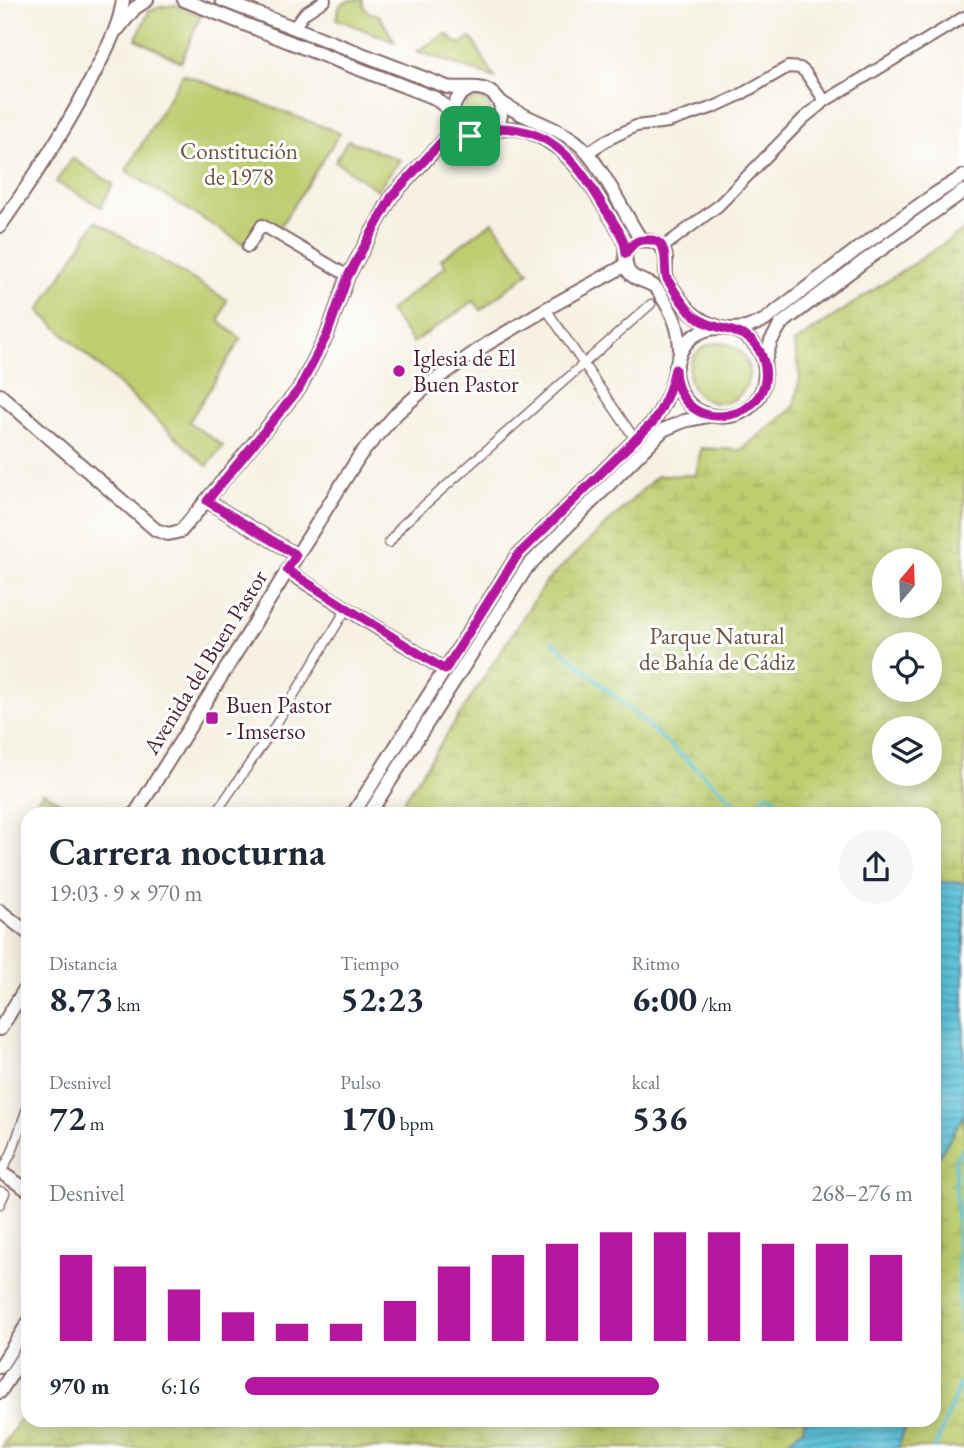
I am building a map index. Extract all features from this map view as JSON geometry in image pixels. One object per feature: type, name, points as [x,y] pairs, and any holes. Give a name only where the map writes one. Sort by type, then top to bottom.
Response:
[{"type":"street","points":[[0,226],[68,122],[93,77],[115,31],[123,0]]},
{"type":"street","points":[[140,0],[147,0]]},
{"type":"street","points":[[115,31],[135,8],[147,0]]},
{"type":"street","points":[[184,0],[435,98],[452,115],[459,130],[470,136]]},
{"type":"street","points":[[222,0],[447,87],[489,91],[505,105],[577,142],[596,164],[638,235],[662,248],[666,255],[667,279],[690,312],[697,318],[740,332],[754,343],[764,364]]},
{"type":"street","points":[[294,27],[305,12],[325,0]]},
{"type":"street","points":[[662,248],[718,206],[804,118],[825,101],[964,17]]},
{"type":"street","points":[[587,153],[636,126],[668,122],[714,107],[788,67],[800,68],[805,72],[825,101]]},
{"type":"street","points":[[0,395],[156,530],[168,534],[181,531],[299,389],[327,335],[348,276],[392,196],[444,139],[455,100],[470,89]]},
{"type":"street","points":[[494,130],[502,113],[498,100]]},
{"type":"street","points":[[357,807],[517,556],[654,421],[670,389],[680,352],[680,335],[673,313],[653,285],[632,275],[626,259],[624,241],[587,180],[561,149],[547,140],[513,128],[494,130],[483,136],[444,139]]},
{"type":"street","points":[[680,352],[691,339],[706,330],[746,328],[765,320],[856,250],[964,176]]},
{"type":"street","points":[[373,807],[527,567],[663,430],[684,421],[708,416],[734,415],[750,406],[756,400],[763,384],[764,364],[771,341],[781,324],[964,191]]},
{"type":"street","points":[[248,247],[262,225],[348,276]]},
{"type":"street","points":[[626,259],[633,244],[644,240]]},
{"type":"street","name":"Avenida del Buen Pastor","points":[[139,807],[360,455],[397,413],[432,382],[488,344],[626,259]]},
{"type":"street","points":[[642,280],[653,279],[663,272],[665,267]]},
{"type":"street","points":[[389,543],[402,525],[651,304]]},
{"type":"street","points":[[546,309],[635,439]]},
{"type":"street","points":[[675,369],[677,387],[686,402],[708,416]]},
{"type":"street","points":[[207,501],[296,555]]},
{"type":"street","points":[[287,570],[445,670]]},
{"type":"street","points":[[220,807],[270,734],[347,608]]},
{"type":"street","points":[[0,911],[21,928]]},
{"type":"street","points":[[0,1029],[21,995]]},
{"type":"street","points":[[21,1126],[12,1152],[0,1173],[21,1186]]},
{"type":"street","points":[[0,1191],[5,1193],[0,1204]]},
{"type":"street","points":[[0,1367],[21,1334]]},
{"type":"street","points":[[0,1392],[21,1359]]},
{"type":"green space","points":[[350,0],[363,0],[368,12],[379,15],[395,42],[336,19],[340,5]]},
{"type":"green space","points":[[175,5],[201,15],[181,62],[136,39],[149,11]]},
{"type":"green space","points":[[446,34],[453,41],[462,44],[469,38],[473,40],[495,78],[417,51]]},
{"type":"green space","name":"Constitución de 1978","points":[[183,74],[340,133],[276,233],[262,226],[248,247],[126,171]]},
{"type":"green space","points":[[477,99],[487,103],[491,113],[487,123],[477,127],[467,123],[463,113],[467,103]]},
{"type":"green space","points":[[348,140],[400,160],[377,190],[335,161]]},
{"type":"green space","points":[[72,158],[113,184],[101,207],[56,182]]},
{"type":"green space","points":[[96,221],[227,300],[219,321],[241,339],[189,422],[223,446],[207,466],[39,311]]},
{"type":"green space","points":[[493,222],[529,272],[481,310],[474,301],[413,343],[389,311],[446,266],[441,259]]},
{"type":"green space","name":"Parque Natural de Bahía de Cádiz","points":[[964,230],[964,883],[941,882],[941,807],[400,807],[546,582],[657,476],[696,475],[701,448],[741,450],[794,407],[800,377],[794,343]]},
{"type":"green space","points":[[713,343],[725,343],[744,356],[749,373],[747,385],[736,398],[725,403],[713,403],[694,390],[689,379],[689,367],[702,348]]},
{"type":"green space","points":[[43,792],[68,807],[33,807]]},
{"type":"green space","points":[[964,1115],[964,1448],[898,1448],[905,1427],[941,1427],[941,1153]]},
{"type":"green space","points":[[21,1417],[21,1427],[803,1427],[781,1448],[2,1448]]},
{"type":"water","points":[[941,882],[964,883],[964,1115],[941,1153]]},
{"type":"water","points":[[905,1427],[898,1448],[781,1448],[803,1429]]},
{"type":"waterway","points":[[552,641],[740,807]]},
{"type":"waterway","points":[[756,807],[768,793],[785,807]]},
{"type":"waterway","points":[[935,1448],[962,1379],[955,1161],[964,1146]]},
{"type":"place","name":"Iglesia de El Buen Pastor","points":[[399,371]]},
{"type":"place","name":"Buen Pastor - Imserso","points":[[212,718]]},
{"type":"route","points":[[513,128],[547,140],[561,149],[587,180],[624,241],[626,254],[638,241],[650,240],[660,245],[666,255],[667,279],[690,312],[708,323],[732,329],[747,337],[763,358],[765,376],[760,393],[750,406],[734,415],[717,417],[708,416],[686,402],[677,387],[675,369],[670,389],[654,421],[517,556],[445,670],[287,570],[296,555],[207,501],[299,389],[327,335],[348,276],[392,196],[444,139],[470,136],[483,136],[494,130],[513,128]]}]
